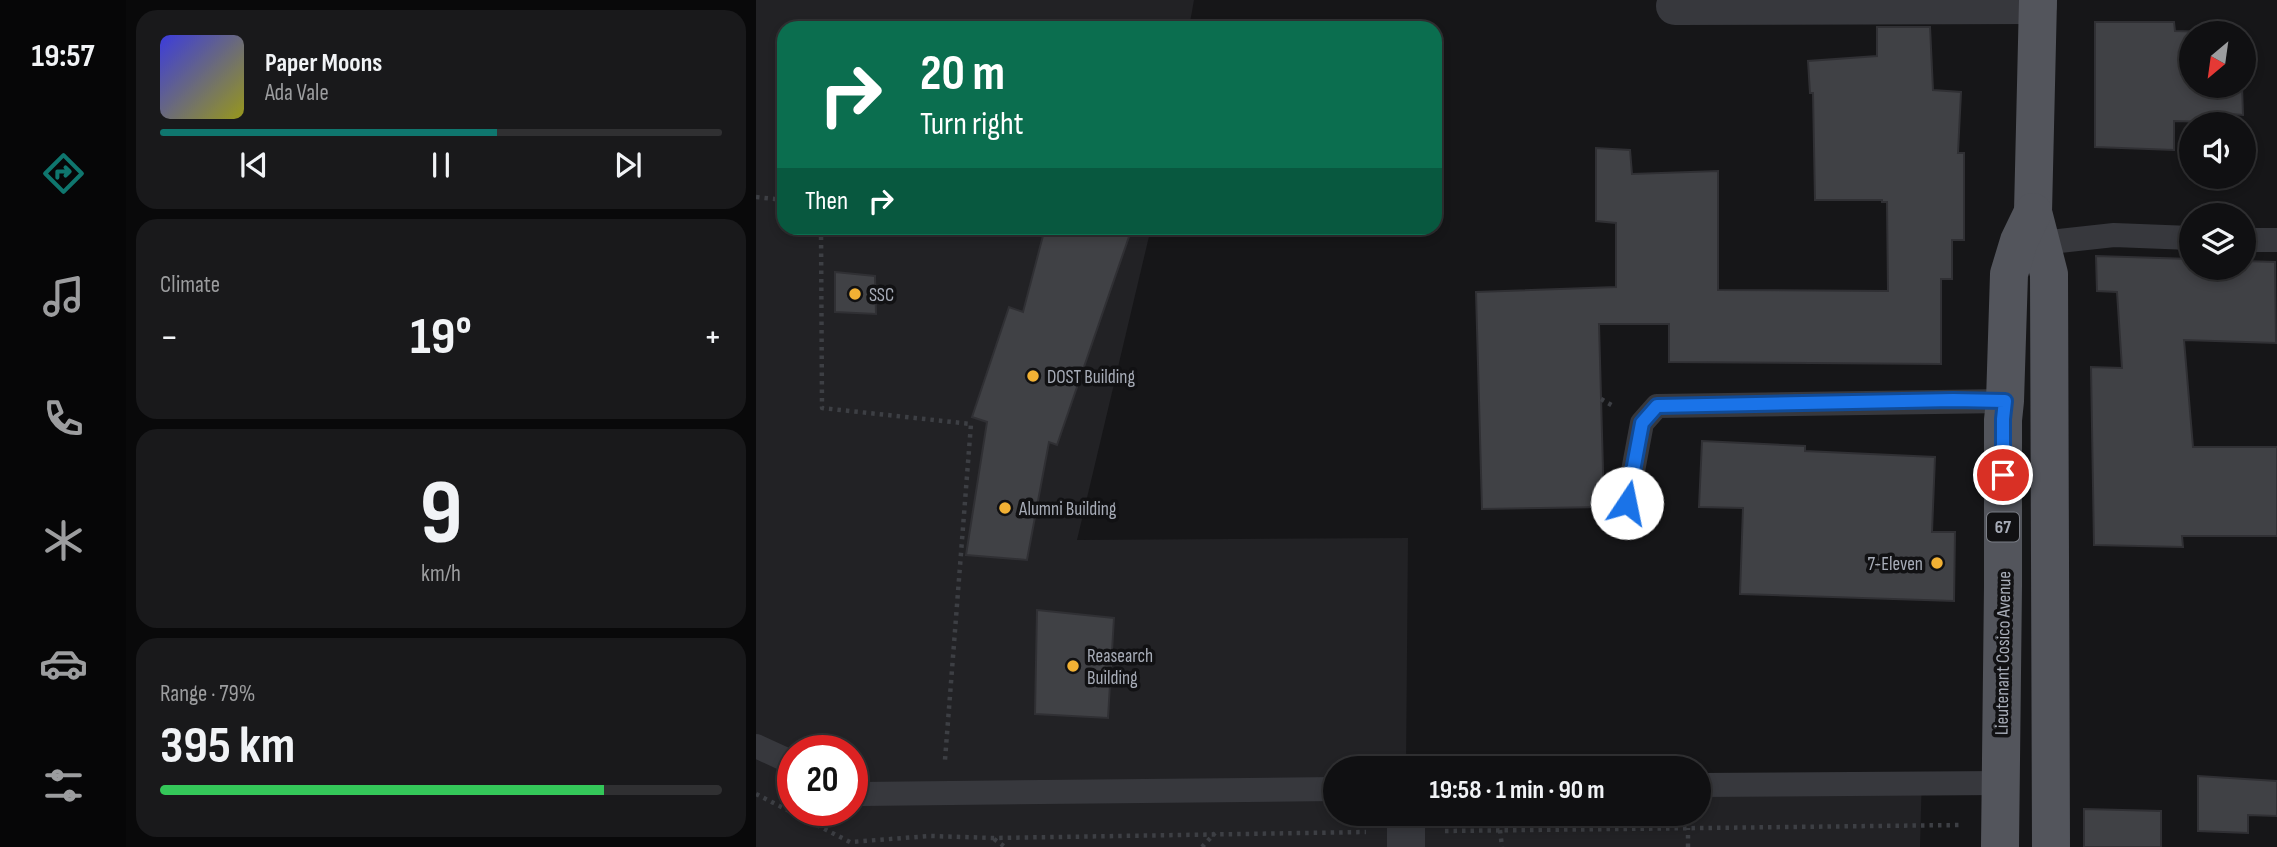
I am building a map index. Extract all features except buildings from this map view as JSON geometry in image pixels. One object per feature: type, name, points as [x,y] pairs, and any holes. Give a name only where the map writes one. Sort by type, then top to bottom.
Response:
[{"type":"main road","name":"Lieutenant Cosico Avenue","points":[[2038,2],[2031,232],[2049,274],[2051,847]]},
{"type":"main road","name":"Lieutenant Cosico Avenue","points":[[2000,836],[2003,419],[2009,274],[2031,232]]},
{"type":"street","points":[[1675,6],[2038,2]]},
{"type":"lane","points":[[2031,232],[2179,237]]},
{"type":"lane","points":[[2256,240],[2277,240]]},
{"type":"lane","points":[[1627,503],[1642,423],[1657,406],[2005,401]]},
{"type":"lane","points":[[756,746],[777,755]]},
{"type":"lane","points":[[1711,785],[2000,783]]},
{"type":"lane","points":[[868,794],[1323,789]]},
{"type":"path","points":[[756,197],[777,199]]},
{"type":"path","points":[[821,235],[822,408],[971,424],[943,794],[931,836]]},
{"type":"path","points":[[756,794],[850,842],[931,836],[994,838],[1688,828],[2000,836]]},
{"type":"path","points":[[1688,828],[1688,847]]},
{"type":"path","points":[[1500,830],[1502,847]]},
{"type":"path","points":[[1202,847],[1215,833]]},
{"type":"path","points":[[994,838],[1005,847]]},
{"type":"shaded area","points":[[756,0],[1194,0],[1190,21],[777,21],[777,235],[1149,235],[1077,540],[1408,538],[1406,756],[1323,756],[1323,826],[1711,826],[1711,779],[1922,773],[1920,847],[756,847]]},
{"type":"place","name":"SSC","points":[[855,294]]},
{"type":"place","name":"DOST Building","points":[[1033,376]]},
{"type":"place","name":"Alumni Building","points":[[1005,508]]},
{"type":"place","name":"7-Eleven","points":[[1937,563]]},
{"type":"place","name":"Reasearch Building","points":[[1073,666]]},
{"type":"route","points":[[1627,503],[1642,423],[1657,406],[2005,401],[2003,475]]}]
